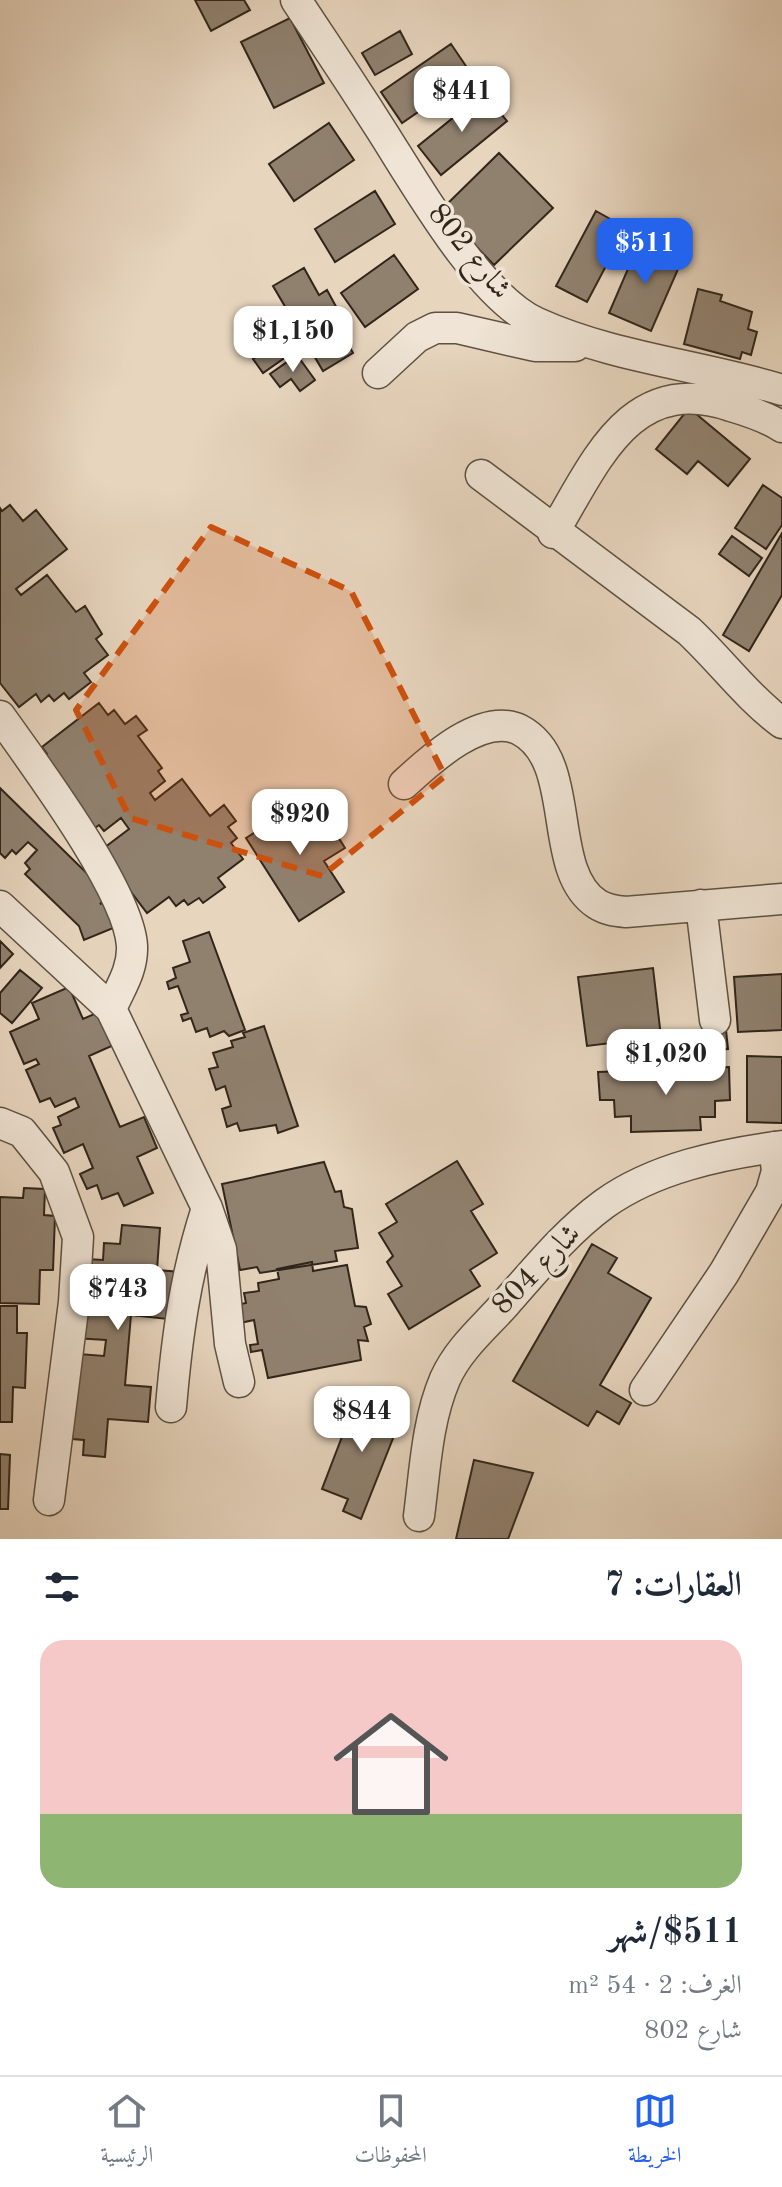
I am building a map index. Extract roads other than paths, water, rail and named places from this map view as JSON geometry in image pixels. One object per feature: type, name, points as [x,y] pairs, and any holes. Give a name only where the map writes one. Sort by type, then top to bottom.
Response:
[{"type":"street","name":"شارع 802","points":[[296,0],[404,167],[478,270],[505,301],[534,322],[597,346],[726,373],[782,390]]},
{"type":"street","points":[[378,373],[417,337],[435,328],[457,328],[535,346],[597,346]]},
{"type":"street","points":[[553,533],[609,442],[637,413],[659,403],[683,398],[714,400],[782,427]]},
{"type":"street","points":[[481,475],[553,533],[689,631],[719,659],[764,710],[782,723]]},
{"type":"street","points":[[0,716],[61,805],[116,896],[128,924],[131,969],[111,1009]]},
{"type":"street","points":[[404,784],[467,735],[494,727],[514,727],[529,735],[541,748],[552,775],[573,870],[596,904],[611,911],[626,912],[782,899]]},
{"type":"street","points":[[701,905],[715,1020]]},
{"type":"street","points":[[0,906],[111,1009],[207,1208],[221,1249],[230,1344],[239,1382]]},
{"type":"street","points":[[0,1123],[22,1132],[54,1172],[78,1237],[74,1302],[49,1500]]},
{"type":"street","points":[[645,1390],[724,1273],[771,1192],[777,1171],[778,1146]]},
{"type":"street","name":"شارع 804","points":[[419,1516],[432,1421],[445,1379],[456,1357],[540,1262],[606,1203],[638,1184],[706,1160],[778,1146]]},
{"type":"street","points":[[171,1407],[178,1322],[188,1264],[207,1208]]}]
